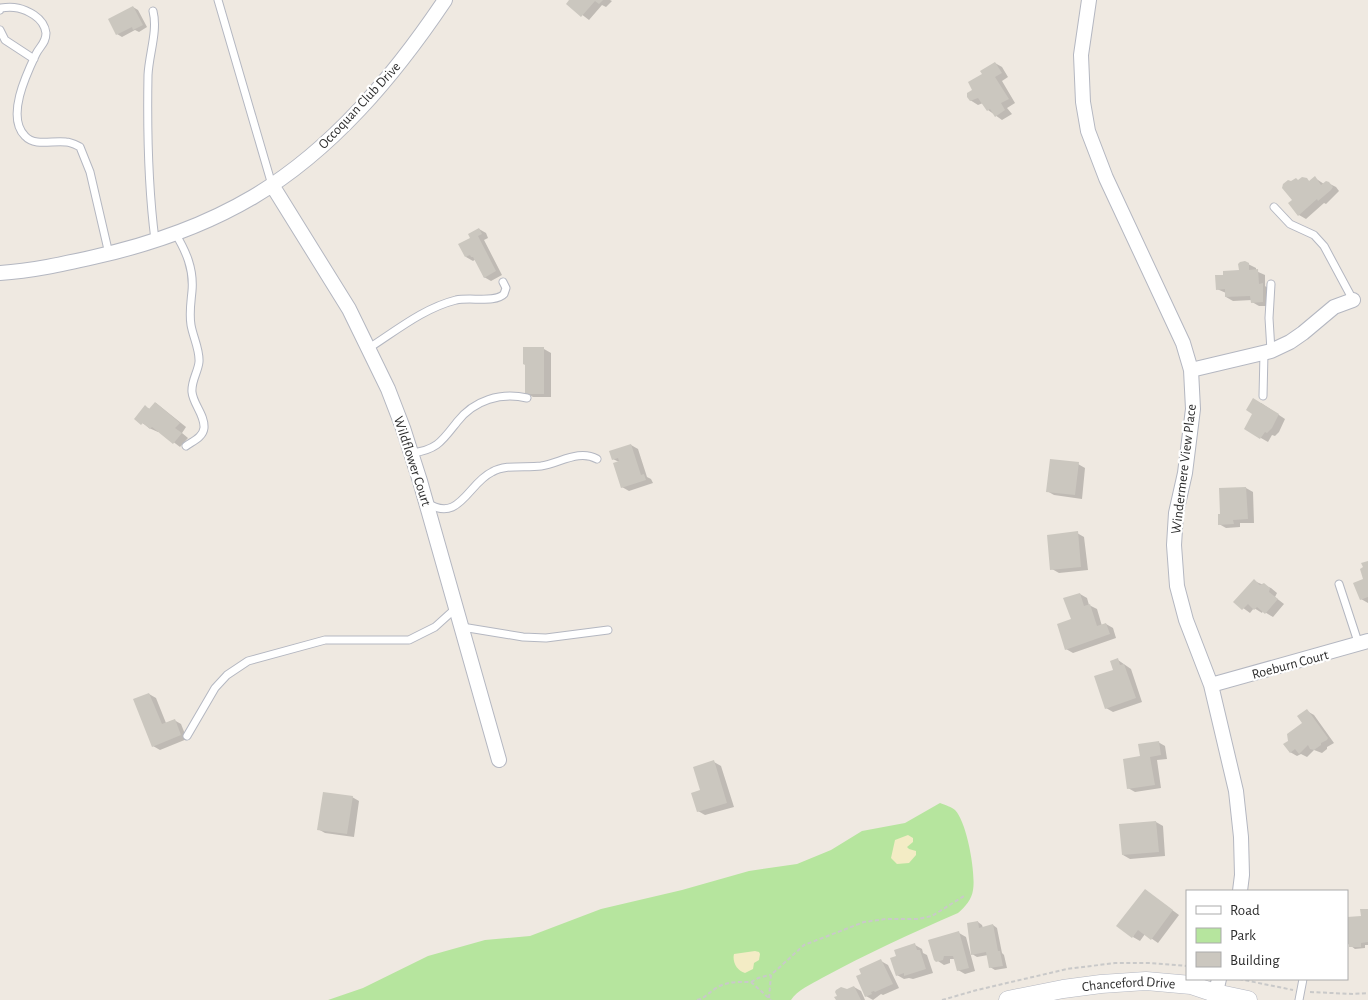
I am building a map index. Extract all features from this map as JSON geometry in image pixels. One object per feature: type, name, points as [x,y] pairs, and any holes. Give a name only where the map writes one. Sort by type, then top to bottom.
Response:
[{"type":"street","name":"Occoquan Club Drive","points":[[0,273],[58,265],[109,254],[154,240],[215,217],[272,185],[298,166],[340,129],[403,58],[445,0]]},
{"type":"street","name":"Windermere View Place","points":[[1089,0],[1081,55],[1083,102],[1088,131],[1106,178],[1183,343],[1191,370],[1193,409],[1185,473],[1176,513],[1174,553],[1176,586],[1186,620],[1211,685],[1236,791],[1241,837],[1242,875],[1240,890]]},
{"type":"street","name":"Wildflower Court","points":[[272,185],[349,309],[388,389],[412,453],[499,760]]},
{"type":"street","points":[[1191,370],[1267,352],[1290,342],[1304,333],[1334,307],[1353,300]]},
{"type":"street","name":"Roeburn Court","points":[[1211,685],[1365,643]]},
{"type":"street","name":"Chanceford Drive","points":[[1008,1000],[1063,989],[1146,981],[1191,985],[1248,1000]]},
{"type":"lane","points":[[218,0],[272,185]]},
{"type":"lane","points":[[0,10],[1,8],[11,6],[26,9],[41,20],[46,33],[44,43],[37,52],[16,108],[17,124],[26,138],[36,142],[67,142],[80,147],[90,172],[109,254]]},
{"type":"lane","points":[[153,11],[155,21],[148,73],[148,134],[154,240]]},
{"type":"lane","points":[[0,30],[4,40],[34,59]]},
{"type":"lane","points":[[1274,207],[1290,224],[1314,235],[1324,246],[1353,300]]},
{"type":"lane","points":[[175,233],[189,260],[192,274],[191,324],[199,354],[199,364],[192,383],[192,392],[204,426],[203,432],[199,437],[186,446]]},
{"type":"lane","points":[[369,348],[428,309],[460,300],[496,299],[504,294],[506,288],[503,282]]},
{"type":"lane","points":[[1263,396],[1271,284]]},
{"type":"lane","points":[[412,453],[434,448],[443,441],[467,411],[479,403],[492,398],[508,396],[527,398]]},
{"type":"lane","points":[[426,502],[433,507],[443,509],[452,507],[461,502],[484,476],[503,468],[543,466],[582,454],[590,455],[597,459]]},
{"type":"lane","points":[[1339,584],[1365,643]]},
{"type":"lane","points":[[187,736],[215,688],[227,675],[248,661],[325,640],[409,640],[435,627],[456,607]]},
{"type":"lane","points":[[462,627],[523,637],[546,638],[608,630]]},
{"type":"lane","points":[[1299,1000],[1303,980]]},
{"type":"path","points":[[697,1000],[704,998],[717,987],[731,982],[751,982],[771,975],[804,946],[825,937],[864,922],[886,919],[918,920],[932,916],[964,896]]},
{"type":"path","points":[[770,999],[771,975]]},
{"type":"path","points":[[751,982],[770,999]]},
{"type":"green space","points":[[940,803],[955,810],[967,836],[974,882],[968,903],[958,913],[839,969],[797,993],[791,1000],[328,1000],[363,988],[428,956],[485,940],[530,936],[601,909],[682,890],[749,871],[797,864],[831,850],[862,831],[905,823]]},
{"type":"sand","points":[[908,835],[913,838],[913,842],[907,847],[916,851],[916,855],[909,863],[897,864],[891,858],[895,840]]},
{"type":"sand","points":[[755,951],[760,954],[759,960],[754,963],[753,969],[745,973],[737,968],[734,963],[734,954]]},
{"type":"building","points":[[569,0],[603,0],[599,4],[595,1],[581,17],[566,4]]},
{"type":"building","points":[[133,6],[143,25],[133,30],[132,27],[116,35],[108,19]]},
{"type":"building","points":[[995,62],[1002,73],[995,77],[1009,99],[1001,103],[1005,110],[995,117],[990,109],[987,111],[978,98],[970,101],[967,93],[972,90],[968,82],[982,74],[980,71]]},
{"type":"building","points":[[1315,176],[1321,185],[1326,181],[1333,187],[1298,216],[1288,203],[1292,200],[1282,188],[1283,184],[1288,180],[1291,181],[1296,178],[1298,180],[1302,177],[1307,178],[1309,181]]},
{"type":"building","points":[[479,228],[482,234],[478,236],[496,271],[484,278],[473,257],[470,255],[465,257],[458,244],[470,238],[468,234]]},
{"type":"building","points":[[1245,261],[1249,263],[1249,270],[1258,269],[1259,284],[1263,283],[1263,302],[1251,303],[1250,296],[1225,297],[1225,289],[1216,290],[1215,275],[1223,275],[1223,271],[1239,270],[1238,264]]},
{"type":"building","points":[[523,347],[544,347],[544,394],[525,394]]},
{"type":"building","points":[[1253,398],[1279,414],[1272,428],[1267,433],[1265,432],[1260,439],[1244,429],[1252,414],[1246,410]]},
{"type":"building","points":[[155,402],[180,423],[175,428],[182,433],[173,444],[152,427],[150,429],[143,423],[141,425],[134,419],[145,405],[149,409]]},
{"type":"building","points":[[631,444],[641,475],[644,474],[646,480],[621,488],[613,463],[619,461],[618,458],[612,460],[609,451]]},
{"type":"building","points":[[1050,459],[1079,462],[1075,495],[1046,492]]},
{"type":"building","points":[[1246,487],[1248,519],[1233,520],[1234,524],[1218,525],[1218,514],[1220,514],[1219,488]]},
{"type":"building","points":[[1078,531],[1081,567],[1050,570],[1047,535]]},
{"type":"building","points":[[1368,561],[1368,597],[1360,600],[1353,583],[1363,579],[1360,569],[1363,567],[1361,563]]},
{"type":"building","points":[[1254,579],[1260,585],[1264,583],[1270,588],[1269,592],[1278,599],[1265,614],[1257,607],[1254,610],[1248,604],[1242,610],[1233,602]]},
{"type":"building","points":[[1080,593],[1084,606],[1090,604],[1097,626],[1106,623],[1110,634],[1065,650],[1057,624],[1071,619],[1063,598]]},
{"type":"building","points":[[1118,658],[1120,665],[1124,664],[1136,698],[1105,709],[1094,676],[1113,670],[1110,661]]},
{"type":"building","points":[[149,693],[162,724],[175,719],[181,735],[152,747],[133,699]]},
{"type":"building","points":[[1307,709],[1328,738],[1314,750],[1310,749],[1308,745],[1299,754],[1295,749],[1290,753],[1283,744],[1288,741],[1287,734],[1302,723],[1297,716]]},
{"type":"building","points":[[1159,741],[1161,755],[1150,757],[1155,785],[1127,789],[1123,759],[1140,756],[1138,744]]},
{"type":"building","points":[[714,760],[727,803],[697,812],[691,793],[700,790],[693,767]]},
{"type":"building","points":[[323,792],[353,796],[347,834],[317,830]]},
{"type":"building","points":[[1156,821],[1159,852],[1122,855],[1119,824]]},
{"type":"building","points":[[1145,889],[1173,910],[1151,940],[1138,930],[1132,938],[1116,926]]},
{"type":"building","points":[[1360,909],[1368,909],[1368,942],[1361,943],[1361,947],[1349,947],[1348,917],[1361,916]]},
{"type":"building","points":[[978,921],[979,928],[993,924],[1003,966],[989,968],[986,952],[971,955],[967,923]]},
{"type":"building","points":[[959,931],[969,968],[957,971],[953,956],[944,956],[943,960],[936,962],[934,960],[928,940]]},
{"type":"building","points":[[915,943],[917,950],[920,950],[926,969],[904,976],[904,973],[896,976],[890,958],[896,956],[894,950]]},
{"type":"building","points":[[881,959],[893,984],[871,992],[872,994],[865,997],[856,976],[861,974],[859,969]]},
{"type":"building","points":[[854,986],[861,1000],[836,1000],[834,997],[837,996],[836,990],[841,987],[847,989]]}]
